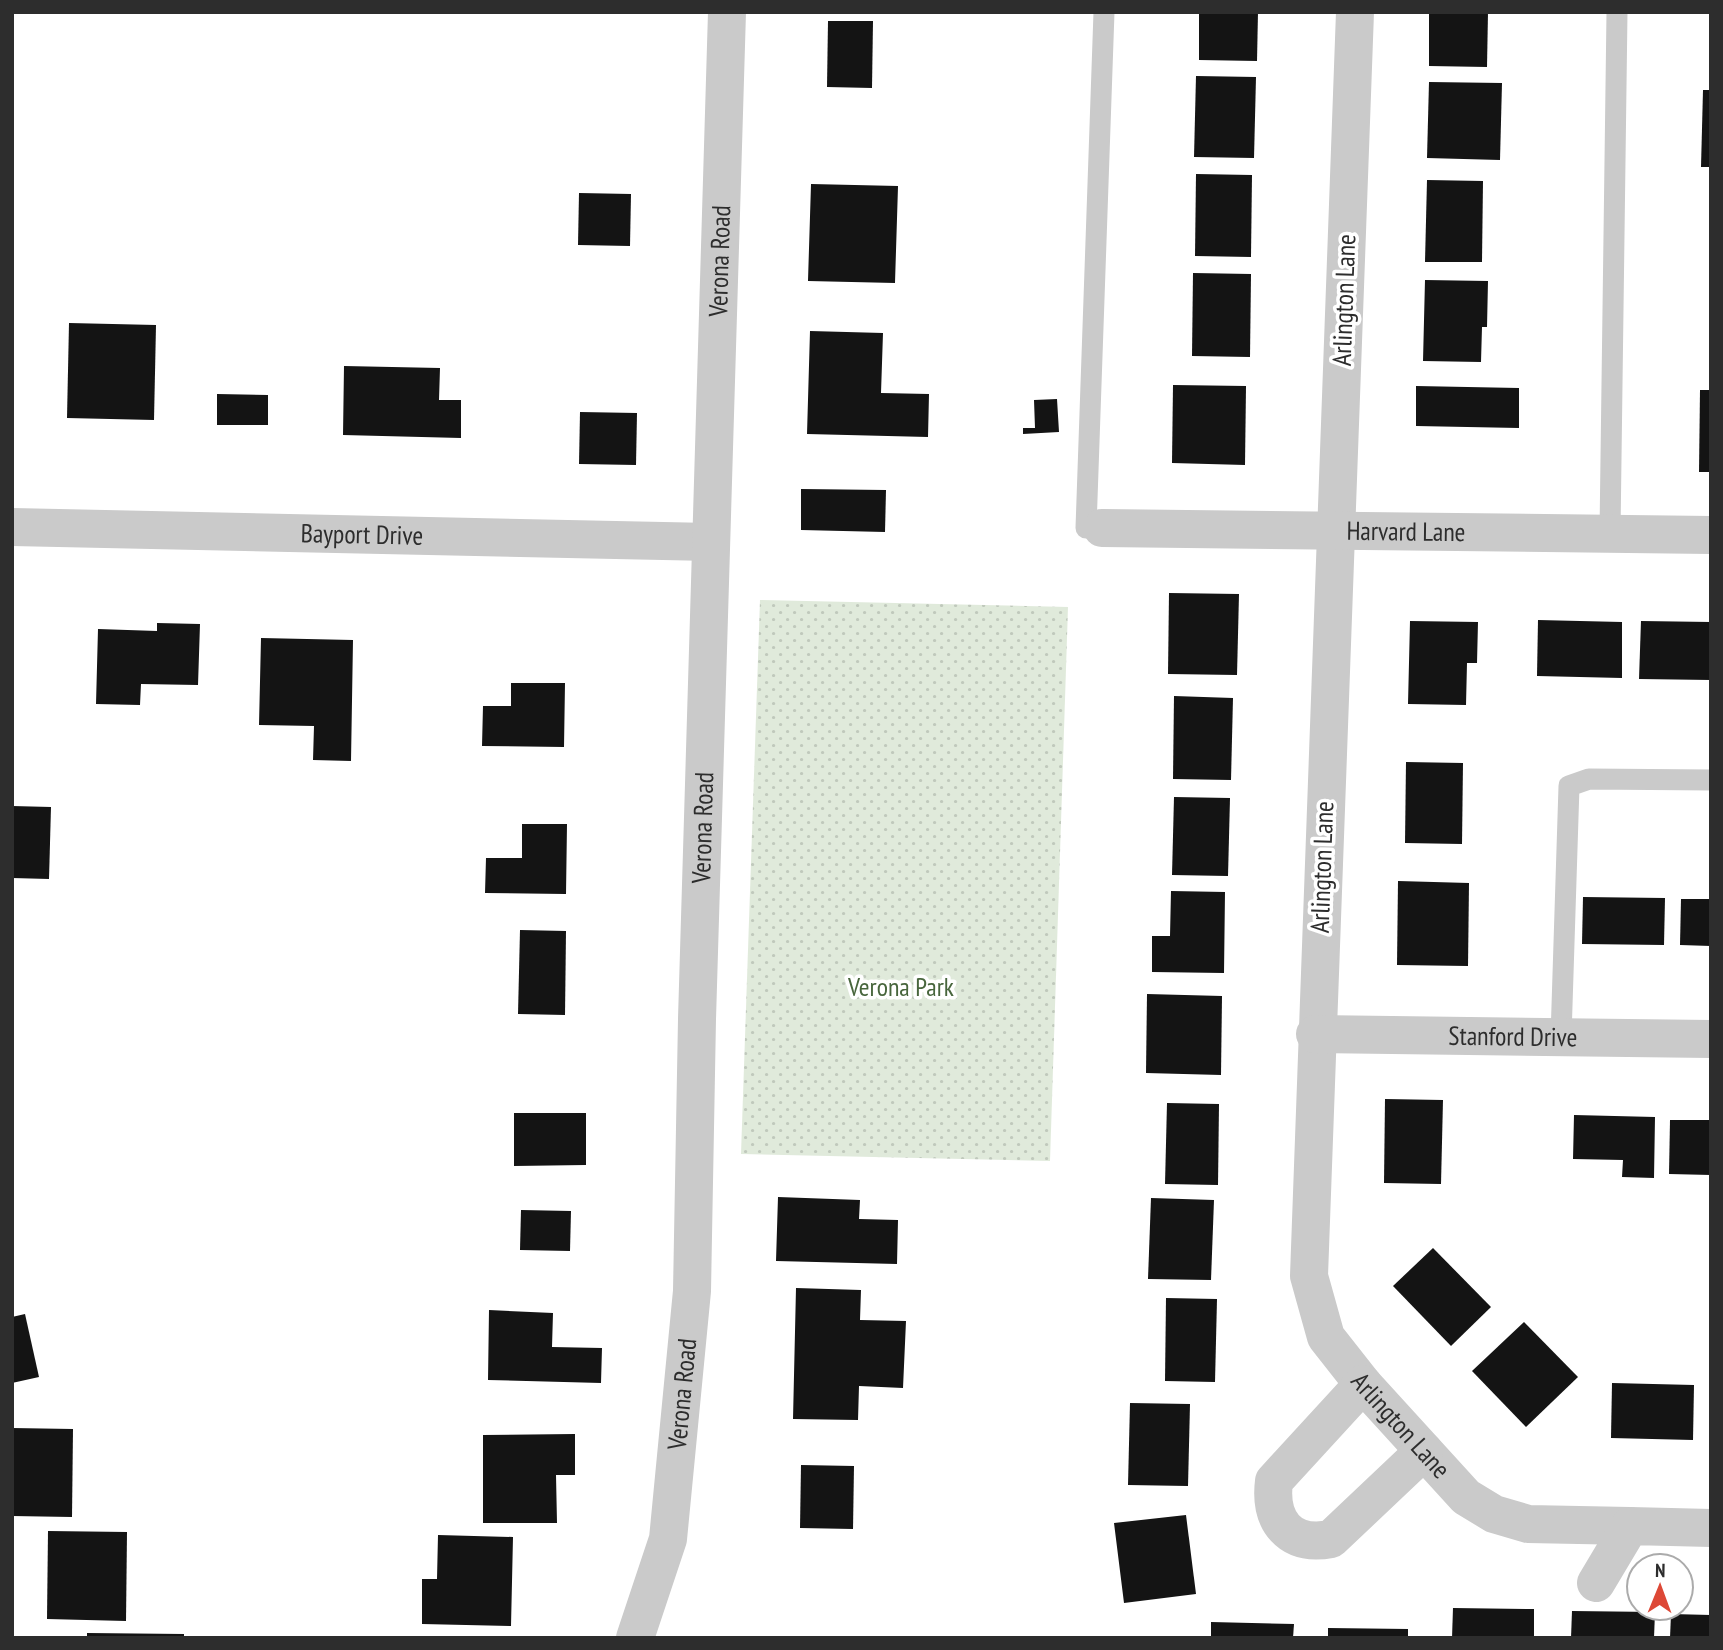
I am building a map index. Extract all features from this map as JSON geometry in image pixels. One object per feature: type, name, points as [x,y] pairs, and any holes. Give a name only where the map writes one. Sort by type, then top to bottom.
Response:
[{"type":"street","name":"Verona Road","points":[[635,1638],[668,1539],[692,1291],[697,1019],[727,12]]},
{"type":"street","name":"Arlington Lane","points":[[1355,12],[1315,1034],[1309,1276],[1326,1337],[1363,1384],[1466,1497],[1494,1514],[1528,1524],[1711,1528]]},
{"type":"street","name":"Bayport Drive","points":[[12,527],[711,542]]},
{"type":"street","name":"Harvard Lane","points":[[1102,528],[1336,528],[1711,535]]},
{"type":"street","name":"Stanford Drive","points":[[1315,1034],[1711,1039]]},
{"type":"street","points":[[1363,1384],[1274,1481],[1272,1500],[1280,1523],[1298,1539],[1314,1542],[1331,1539],[1424,1451]]},
{"type":"street","points":[[1596,1583],[1630,1526]]},
{"type":"lane","points":[[1102,528],[1086,528],[1104,12]]},
{"type":"lane","points":[[1610,533],[1617,12]]},
{"type":"lane","points":[[1561,1037],[1569,786],[1589,779],[1711,780]]},
{"type":"green space","name":"Verona Park","points":[[760,600],[1068,607],[1050,1161],[741,1154]]},
{"type":"building","points":[[1199,12],[1258,12],[1257,61],[1199,60]]},
{"type":"building","points":[[1429,12],[1488,12],[1487,67],[1429,66]]},
{"type":"building","points":[[828,21],[873,21],[872,88],[827,87]]},
{"type":"building","points":[[1196,76],[1256,77],[1254,158],[1194,157]]},
{"type":"building","points":[[1429,82],[1502,83],[1500,160],[1427,158]]},
{"type":"building","points":[[1703,90],[1711,90],[1711,167],[1701,167]]},
{"type":"building","points":[[1196,174],[1252,175],[1251,257],[1195,256]]},
{"type":"building","points":[[1427,180],[1483,181],[1482,262],[1425,262]]},
{"type":"building","points":[[811,184],[898,186],[895,283],[808,281]]},
{"type":"building","points":[[579,193],[631,194],[630,246],[578,245]]},
{"type":"building","points":[[1193,273],[1251,274],[1250,357],[1192,356]]},
{"type":"building","points":[[1425,280],[1488,281],[1487,327],[1482,327],[1481,362],[1423,361]]},
{"type":"building","points":[[69,323],[156,325],[154,420],[67,418]]},
{"type":"building","points":[[810,331],[883,333],[881,393],[929,394],[928,437],[807,434]]},
{"type":"building","points":[[344,366],[440,368],[439,400],[461,400],[461,438],[343,435]]},
{"type":"building","points":[[1173,385],[1246,386],[1245,465],[1172,463]]},
{"type":"building","points":[[1416,386],[1519,388],[1519,428],[1416,426]]},
{"type":"building","points":[[1700,390],[1711,390],[1711,472],[1699,472]]},
{"type":"building","points":[[217,394],[268,395],[268,425],[217,425]]},
{"type":"building","points":[[1057,399],[1059,432],[1023,434],[1023,428],[1035,428],[1034,400]]},
{"type":"building","points":[[580,412],[637,413],[636,465],[579,464]]},
{"type":"building","points":[[801,489],[886,490],[885,532],[801,530]]},
{"type":"building","points":[[1169,593],[1239,594],[1237,675],[1168,674]]},
{"type":"building","points":[[1538,620],[1622,622],[1622,678],[1537,676]]},
{"type":"building","points":[[1410,621],[1478,622],[1477,663],[1467,663],[1466,705],[1408,704]]},
{"type":"building","points":[[1641,621],[1711,622],[1711,680],[1639,679]]},
{"type":"building","points":[[157,623],[200,624],[198,685],[141,684],[140,705],[96,704],[98,629],[157,631]]},
{"type":"building","points":[[261,638],[353,640],[351,761],[313,760],[314,726],[259,725]]},
{"type":"building","points":[[511,683],[565,683],[564,747],[482,746],[483,706],[511,706]]},
{"type":"building","points":[[1174,696],[1233,698],[1231,780],[1173,779]]},
{"type":"building","points":[[1406,762],[1463,763],[1462,844],[1405,843]]},
{"type":"building","points":[[1174,797],[1230,798],[1228,876],[1172,875]]},
{"type":"building","points":[[12,806],[51,807],[49,879],[12,878]]},
{"type":"building","points":[[522,824],[567,824],[566,894],[485,893],[486,858],[522,858]]},
{"type":"building","points":[[1398,881],[1469,883],[1468,966],[1397,965]]},
{"type":"building","points":[[1171,891],[1225,892],[1224,973],[1152,972],[1152,936],[1170,936]]},
{"type":"building","points":[[1583,897],[1665,898],[1664,945],[1582,944]]},
{"type":"building","points":[[1681,899],[1711,899],[1711,946],[1680,945]]},
{"type":"building","points":[[520,930],[566,931],[565,1015],[518,1014]]},
{"type":"building","points":[[1147,994],[1222,996],[1221,1075],[1146,1073]]},
{"type":"building","points":[[1385,1099],[1443,1100],[1441,1184],[1384,1183]]},
{"type":"building","points":[[1167,1103],[1219,1104],[1218,1185],[1165,1184]]},
{"type":"building","points":[[514,1113],[586,1113],[586,1165],[514,1166]]},
{"type":"building","points":[[1574,1115],[1655,1117],[1654,1178],[1622,1177],[1623,1160],[1573,1159]]},
{"type":"building","points":[[1670,1120],[1711,1120],[1711,1175],[1669,1174]]},
{"type":"building","points":[[778,1197],[860,1200],[859,1219],[898,1220],[897,1264],[776,1261]]},
{"type":"building","points":[[1151,1198],[1214,1200],[1211,1280],[1148,1279]]},
{"type":"building","points":[[521,1210],[571,1211],[570,1251],[520,1250]]},
{"type":"building","points":[[1433,1248],[1491,1307],[1451,1346],[1393,1286]]},
{"type":"building","points":[[796,1288],[861,1290],[860,1320],[906,1321],[903,1388],[859,1386],[858,1420],[793,1419]]},
{"type":"building","points":[[1166,1298],[1217,1299],[1215,1382],[1165,1381]]},
{"type":"building","points":[[489,1310],[553,1313],[552,1347],[602,1348],[601,1383],[488,1380]]},
{"type":"building","points":[[25,1314],[39,1377],[12,1383],[12,1317]]},
{"type":"building","points":[[1524,1322],[1578,1377],[1526,1427],[1472,1371]]},
{"type":"building","points":[[1612,1383],[1694,1385],[1693,1440],[1611,1438]]},
{"type":"building","points":[[1130,1403],[1190,1404],[1188,1486],[1128,1485]]},
{"type":"building","points":[[12,1428],[73,1429],[72,1517],[12,1516]]},
{"type":"building","points":[[575,1434],[575,1475],[556,1475],[557,1523],[483,1523],[483,1435]]},
{"type":"building","points":[[801,1465],[854,1466],[853,1529],[800,1528]]},
{"type":"building","points":[[1186,1515],[1196,1594],[1124,1603],[1114,1523]]},
{"type":"building","points":[[48,1531],[127,1532],[126,1621],[47,1619]]},
{"type":"building","points":[[438,1535],[513,1537],[511,1626],[422,1624],[422,1579],[437,1579]]},
{"type":"building","points":[[1453,1608],[1534,1609],[1534,1638],[1452,1638]]},
{"type":"building","points":[[1572,1611],[1625,1612],[1625,1622],[1655,1622],[1654,1638],[1571,1638]]},
{"type":"building","points":[[1695,1615],[1711,1615],[1711,1638],[1670,1638],[1671,1622],[1695,1622]]},
{"type":"building","points":[[1211,1622],[1294,1624],[1293,1638],[1211,1638]]},
{"type":"building","points":[[1328,1628],[1408,1629],[1408,1638],[1328,1638]]},
{"type":"building","points":[[87,1633],[184,1634],[184,1638],[87,1638]]}]
